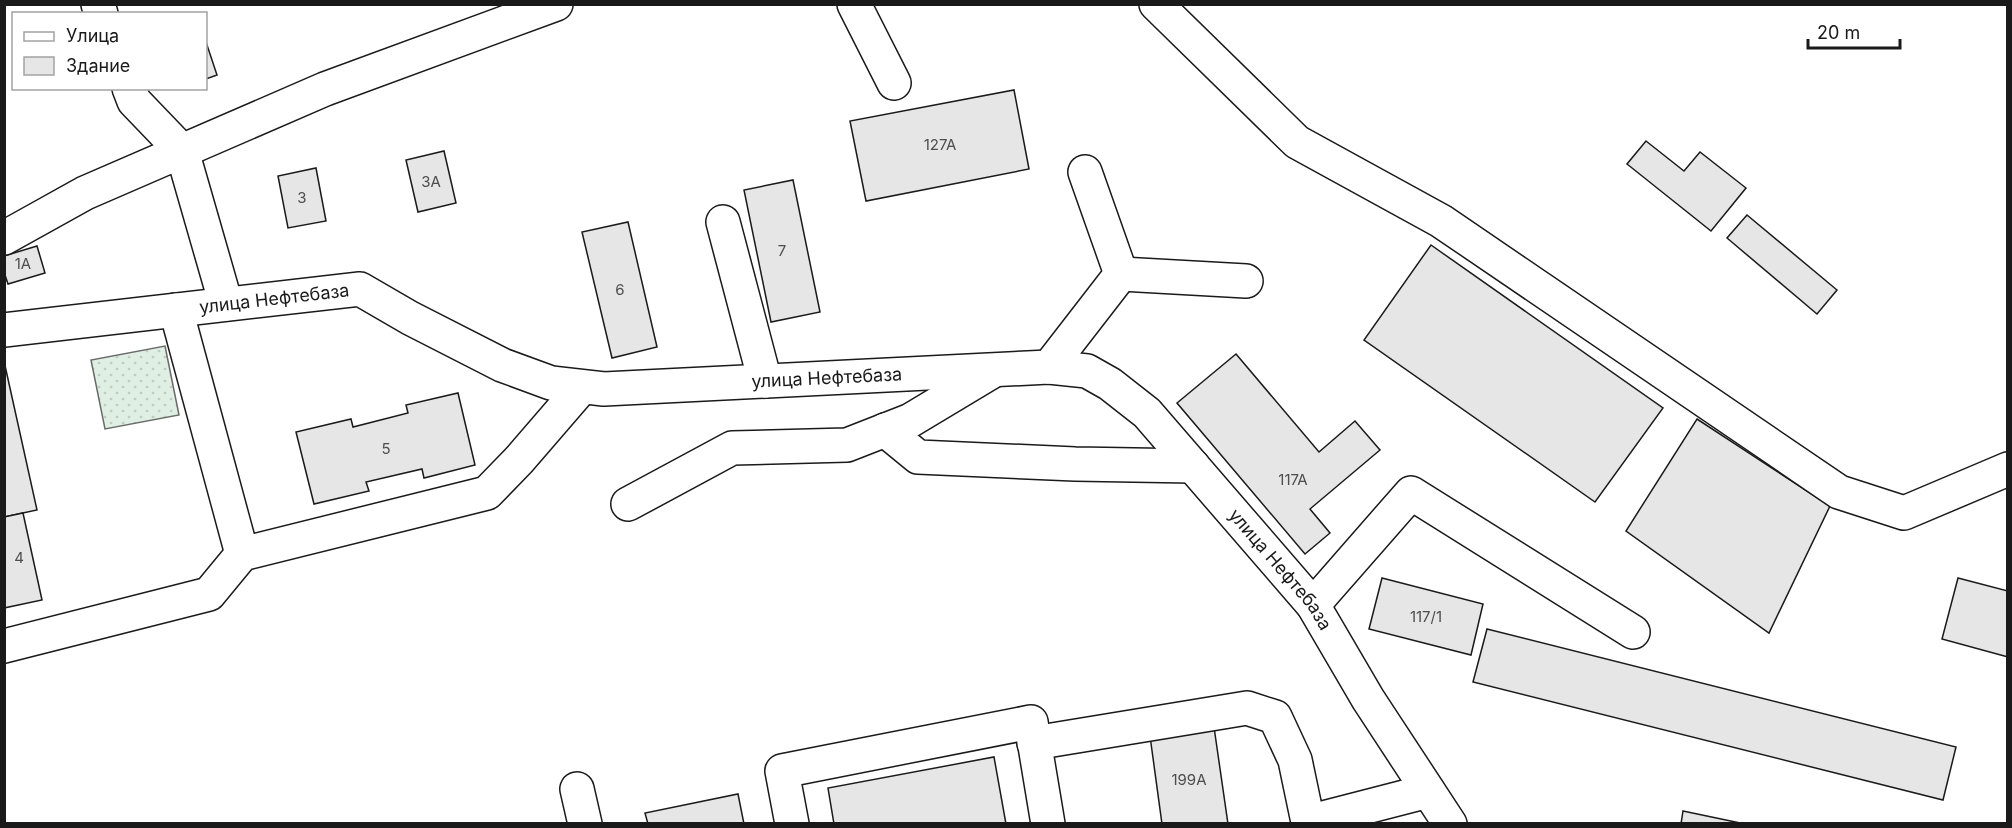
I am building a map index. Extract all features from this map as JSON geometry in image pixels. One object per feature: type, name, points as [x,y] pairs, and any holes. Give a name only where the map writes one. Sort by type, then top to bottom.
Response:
[{"type":"street","points":[[4,238],[85,193],[487,17],[556,4]]},
{"type":"street","points":[[854,4],[894,83]]},
{"type":"street","points":[[1156,4],[1297,142],[1441,221],[1839,492],[1904,513],[2007,469]]},
{"type":"street","points":[[130,90],[134,101],[182,151],[226,304]]},
{"type":"street","points":[[1085,172],[1121,274]]},
{"type":"street","points":[[723,222],[765,381]]},
{"type":"street","points":[[1121,274],[1246,281]]},
{"type":"street","points":[[1048,367],[1121,274]]},
{"type":"street","name":"улица Нефтебаза","points":[[4,330],[360,289],[410,318],[502,365],[551,383],[582,387],[604,389],[1048,367],[1087,371],[1110,384],[1147,413],[1313,605],[1368,699],[1450,824]]},
{"type":"street","points":[[176,310],[242,554]]},
{"type":"street","points":[[628,504],[732,448],[846,445],[911,420],[995,370]]},
{"type":"street","points":[[4,646],[209,594],[242,554],[486,493],[519,460],[582,387]]},
{"type":"street","points":[[885,430],[918,457],[1075,464],[1194,466]]},
{"type":"street","points":[[1313,605],[1411,493],[1633,632]]},
{"type":"street","points":[[1034,743],[1247,708],[1275,717],[1295,760],[1308,823],[1428,791]]},
{"type":"street","points":[[792,824],[782,771],[1031,722],[1048,824]]},
{"type":"street","points":[[577,789],[585,824]]},
{"type":"green space","points":[[165,346],[179,415],[105,429],[91,360]]},
{"type":"building","points":[[207,45],[217,75],[207,79]]},
{"type":"building","points":[[1014,90],[1029,169],[866,201],[850,121]]},
{"type":"building","points":[[1646,141],[1684,171],[1700,152],[1746,188],[1711,231],[1627,164]]},
{"type":"building","points":[[444,151],[456,203],[418,212],[406,160]]},
{"type":"building","points":[[316,168],[326,221],[288,228],[278,176]]},
{"type":"building","points":[[793,180],[820,312],[771,322],[744,190]]},
{"type":"building","points":[[1747,215],[1837,290],[1817,314],[1727,238]]},
{"type":"building","points":[[628,222],[657,347],[612,358],[582,232]]},
{"type":"building","points":[[1431,245],[1663,408],[1595,502],[1364,340]]},
{"type":"building","points":[[37,246],[45,273],[8,284],[4,272],[4,256]]},
{"type":"building","points":[[1236,354],[1319,452],[1355,421],[1380,450],[1310,509],[1330,533],[1305,554],[1177,403]]},
{"type":"building","points":[[4,361],[37,510],[4,517]]},
{"type":"building","points":[[458,393],[475,465],[424,478],[422,469],[366,482],[369,491],[314,504],[296,432],[351,419],[353,427],[408,413],[406,405]]},
{"type":"building","points":[[1697,419],[1830,506],[1769,633],[1626,531]]},
{"type":"building","points":[[23,513],[42,600],[4,608],[4,517]]},
{"type":"building","points":[[1382,578],[1483,604],[1471,655],[1369,629]]},
{"type":"building","points":[[1958,578],[2008,591],[2008,657],[1942,639]]},
{"type":"building","points":[[1487,629],[1956,747],[1943,800],[1473,682]]},
{"type":"building","points":[[1214,727],[1228,824],[1162,824],[1150,736]]},
{"type":"building","points":[[994,757],[1006,824],[834,824],[828,788]]},
{"type":"building","points":[[738,794],[744,824],[648,824],[645,813]]},
{"type":"building","points":[[1683,811],[1745,824],[1681,824]]}]
